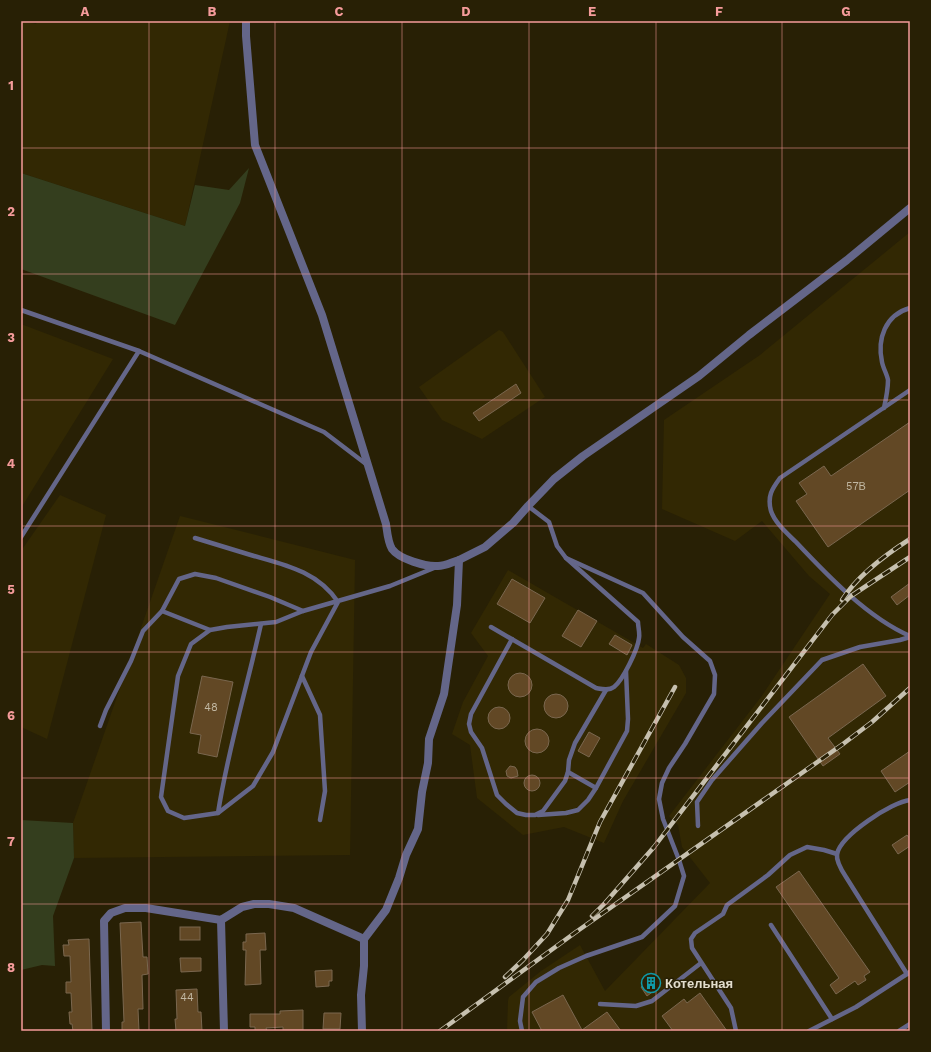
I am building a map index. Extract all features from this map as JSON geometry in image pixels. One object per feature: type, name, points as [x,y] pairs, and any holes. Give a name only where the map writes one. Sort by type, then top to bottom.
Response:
[{"type":"street","points":[[246,21],[255,145],[322,315],[386,524],[391,548],[398,555],[414,562],[437,566],[459,560],[485,547],[513,523],[554,479],[583,456],[699,376],[847,260],[910,208]]},
{"type":"street","points":[[362,1031],[361,995],[364,966],[364,940],[386,910],[399,878],[406,855],[418,829],[422,792],[428,763],[429,739],[444,694],[457,605],[459,560]]},
{"type":"street","points":[[106,1031],[104,921],[111,913],[125,908],[146,908],[221,920],[242,907],[254,904],[269,904],[294,908],[364,940]]},
{"type":"street","points":[[221,920],[224,1031]]},
{"type":"lane","points":[[884,408],[888,378],[882,364],[880,351],[881,339],[886,325],[897,314],[910,308]]},
{"type":"lane","points":[[21,310],[139,351],[324,432],[368,465]]},
{"type":"lane","points":[[21,536],[139,351]]},
{"type":"lane","points":[[910,390],[780,478],[770,491],[770,504],[772,512],[778,522],[821,568],[872,613],[896,630],[910,637]]},
{"type":"lane","points":[[492,626],[596,688],[606,690],[613,688],[622,678],[638,645],[640,637],[638,622],[566,558],[557,546],[549,522],[528,506]]},
{"type":"lane","points":[[195,538],[304,572],[330,591],[338,602]]},
{"type":"lane","points":[[522,1031],[520,1021],[523,998],[536,982],[559,968],[586,956],[642,937],[675,906],[684,876],[663,819],[659,799],[662,783],[669,768],[685,744],[714,694],[715,675],[710,661],[683,637],[643,593],[566,558]]},
{"type":"lane","points":[[338,602],[311,652],[273,752],[253,786],[218,813],[184,818],[168,811],[161,797],[178,676],[191,644],[210,630],[276,622],[303,611],[390,586],[437,566]]},
{"type":"lane","points":[[100,726],[106,710],[131,661],[143,631],[162,611],[179,579],[195,574],[216,578],[270,597],[303,611]]},
{"type":"lane","points":[[162,611],[210,630]]},
{"type":"lane","points":[[218,813],[230,749],[250,675],[261,624]]},
{"type":"lane","points":[[698,826],[697,802],[712,780],[762,723],[822,660],[860,647],[910,637]]},
{"type":"lane","points":[[512,639],[471,714],[469,724],[470,732],[482,748],[498,795],[517,813],[526,816],[566,813],[578,810],[588,800],[627,731],[626,669]]},
{"type":"lane","points":[[302,676],[320,715],[325,791],[320,820]]},
{"type":"lane","points":[[535,815],[543,811],[565,782],[569,760],[575,742],[606,690]]},
{"type":"lane","points":[[568,772],[596,788]]},
{"type":"lane","points":[[809,1031],[856,1007],[909,973],[842,871],[838,864],[837,854],[843,843],[854,832],[880,812],[904,801],[910,800]]},
{"type":"lane","points":[[736,1031],[731,1008],[692,948],[691,939],[695,933],[723,914],[727,905],[768,875],[790,855],[807,847],[837,854]]},
{"type":"lane","points":[[770,925],[832,1019]]},
{"type":"lane","points":[[600,1004],[636,1006],[652,1001],[701,963]]},
{"type":"lane","points":[[899,1031],[910,1024]]},
{"type":"shaded area","points":[[21,21],[36,24],[37,21],[230,21],[185,226],[21,173]]},
{"type":"shaded area","points":[[910,232],[910,1031],[507,1031],[509,997],[541,971],[580,945],[605,991],[710,883],[682,847],[678,825],[669,816],[761,697],[830,594],[809,576],[762,521],[735,541],[662,509],[664,420],[760,355]]},
{"type":"shaded area","points":[[21,324],[113,359],[21,508]]},
{"type":"shaded area","points":[[499,330],[503,332],[545,397],[482,439],[442,420],[419,387]]},
{"type":"shaded area","points":[[60,495],[106,515],[47,739],[21,727],[21,551]]},
{"type":"shaded area","points":[[180,516],[355,560],[350,855],[74,858],[73,823]]},
{"type":"shaded area","points":[[508,570],[643,648],[646,644],[679,665],[686,678],[686,693],[623,801],[604,843],[564,827],[523,835],[477,798],[470,745],[452,734],[463,702],[488,656],[471,633]]},
{"type":"green space","points":[[249,168],[240,203],[175,325],[21,269],[21,173],[185,226],[195,185],[229,190]]},
{"type":"green space","points":[[21,820],[73,823],[74,858],[53,916],[55,966],[42,965],[21,970]]},
{"type":"building","points":[[516,384],[521,393],[479,421],[473,413]]},
{"type":"building","points":[[910,422],[910,490],[828,547],[796,501],[807,494],[799,483],[824,466],[831,476]]},
{"type":"building","points":[[512,579],[545,598],[530,623],[497,604]]},
{"type":"building","points":[[910,583],[910,595],[897,605],[891,597]]},
{"type":"building","points":[[578,610],[597,621],[581,647],[562,636]]},
{"type":"building","points":[[615,635],[632,645],[627,655],[609,644]]},
{"type":"building","points":[[863,664],[886,696],[828,738],[840,754],[823,766],[789,717]]},
{"type":"building","points":[[520,673],[528,677],[532,685],[528,693],[520,697],[512,693],[508,685],[512,677]]},
{"type":"building","points":[[202,676],[233,682],[217,757],[198,753],[201,735],[190,733]]},
{"type":"building","points":[[556,694],[564,698],[568,706],[564,714],[556,718],[548,714],[544,706],[548,698]]},
{"type":"building","points":[[499,707],[507,710],[510,718],[507,726],[499,729],[491,726],[488,718],[491,710]]},
{"type":"building","points":[[537,729],[545,733],[549,741],[545,749],[537,753],[529,749],[525,741],[529,733]]},
{"type":"building","points":[[589,732],[600,738],[589,757],[578,751]]},
{"type":"building","points":[[910,751],[910,782],[895,792],[881,771]]},
{"type":"building","points":[[510,766],[515,767],[518,776],[511,778],[507,776],[506,771]]},
{"type":"building","points":[[532,775],[539,780],[540,783],[535,790],[532,791],[525,786],[524,783],[529,776]]},
{"type":"building","points":[[907,835],[910,839],[910,846],[898,854],[892,845]]},
{"type":"building","points":[[799,871],[870,972],[864,976],[866,980],[858,985],[855,981],[836,994],[830,985],[839,978],[776,887]]},
{"type":"building","points":[[141,922],[143,957],[147,957],[148,974],[142,975],[143,1009],[138,1009],[139,1031],[122,1031],[122,1022],[124,1022],[120,923]]},
{"type":"building","points":[[180,927],[200,927],[200,940],[180,940]]},
{"type":"building","points":[[265,933],[266,950],[260,950],[261,984],[245,985],[246,950],[243,950],[243,942],[246,942],[246,934]]},
{"type":"building","points":[[89,939],[92,1031],[73,1031],[72,1024],[70,1024],[69,1012],[72,1012],[71,993],[66,993],[66,982],[71,982],[70,956],[64,956],[63,945],[69,945],[68,940]]},
{"type":"building","points":[[180,958],[201,958],[201,971],[181,972]]},
{"type":"building","points":[[332,970],[332,981],[329,981],[329,986],[316,987],[315,971]]},
{"type":"building","name":"Котельная","points":[[652,979],[659,987],[647,996],[641,987]]},
{"type":"building","points":[[197,989],[198,1012],[201,1012],[202,1031],[176,1031],[176,990]]},
{"type":"building","points":[[700,993],[727,1031],[673,1031],[662,1016],[684,999],[687,1003]]},
{"type":"building","points":[[563,995],[582,1030],[607,1012],[621,1031],[542,1031],[532,1012]]},
{"type":"building","points":[[303,1010],[303,1030],[283,1030],[283,1027],[266,1028],[267,1031],[255,1031],[255,1027],[250,1027],[250,1014],[280,1014],[280,1011]]},
{"type":"building","points":[[324,1013],[341,1013],[340,1029],[323,1029]]},
{"type":"railway","points":[[842,600],[848,591],[864,574],[910,539]]},
{"type":"railway","points":[[592,916],[654,847],[832,615],[851,596],[910,557]]},
{"type":"railway","points":[[505,977],[547,934],[568,900],[600,822],[675,687]]},
{"type":"railway","points":[[440,1031],[576,932],[843,744],[872,722],[910,688]]},
{"type":"place","name":"Котельная","points":[[651,983]]}]
